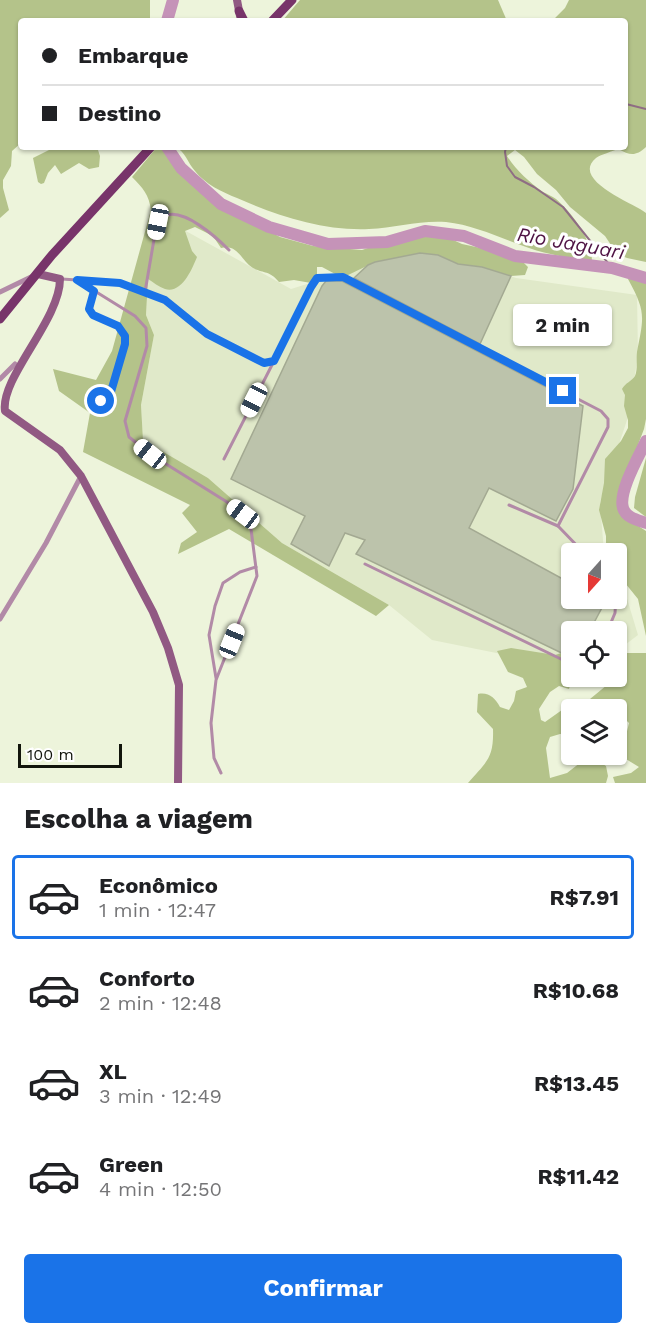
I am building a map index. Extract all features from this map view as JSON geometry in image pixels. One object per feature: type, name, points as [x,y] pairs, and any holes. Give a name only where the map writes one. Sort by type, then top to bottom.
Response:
[{"type":"main road","points":[[275,18],[292,0]]},
{"type":"main road","points":[[239,11],[240,18]]},
{"type":"main road","points":[[0,319],[52,255],[148,150]]},
{"type":"street","points":[[237,0],[239,11]]},
{"type":"street","points":[[0,292],[38,274],[60,279],[60,291],[53,307],[15,364],[0,379]]},
{"type":"street","points":[[15,364],[2,397],[5,411],[60,450],[81,476],[153,612],[168,648],[178,685],[178,783]]},
{"type":"street","points":[[0,619],[46,543],[81,476]]},
{"type":"lane","points":[[145,292],[158,222],[165,215],[186,218],[213,235],[230,250]]},
{"type":"lane","points":[[224,459],[311,287],[317,278],[343,277],[601,411],[608,419],[608,427],[558,526]]},
{"type":"lane","points":[[60,279],[120,283],[145,292],[165,300],[207,334],[264,363],[274,361]]},
{"type":"lane","points":[[77,280],[135,316],[146,328],[147,346],[126,421],[129,437],[150,454],[243,514],[251,529],[257,576],[216,680]]},
{"type":"lane","points":[[94,291],[89,309],[93,315],[118,326],[125,336],[125,344],[110,395],[106,401],[101,401]]},
{"type":"lane","points":[[509,505],[558,526],[574,543]]},
{"type":"lane","points":[[365,564],[561,659]]},
{"type":"lane","points":[[221,773],[214,758],[211,723],[216,680],[209,635],[223,583],[240,572],[256,567]]},
{"type":"shaded area","points":[[184,230],[291,289],[368,265],[452,255],[516,278],[637,295],[638,356],[628,417],[600,502],[603,543],[561,543],[561,609],[627,609],[627,599],[638,635],[627,643],[627,621],[561,621],[561,666],[432,640],[389,605],[282,543],[208,478],[143,440],[141,405],[154,335],[146,315],[149,261]]},
{"type":"green space","points":[[0,0],[150,0],[150,18],[18,18],[18,146],[12,151],[11,166],[3,180],[9,210],[0,218]]},
{"type":"green space","points":[[300,0],[498,0],[506,18],[285,18]]},
{"type":"green space","points":[[569,0],[646,0],[646,147],[639,152],[632,154],[620,150],[628,150],[628,18],[555,18]]},
{"type":"green space","points":[[49,150],[98,150],[100,156],[99,167],[89,169],[79,163],[61,174],[55,165],[48,173],[44,183],[41,184],[38,182],[33,158]]},
{"type":"green space","points":[[154,150],[169,150],[175,168],[211,200],[280,237],[313,246],[362,250],[431,230],[462,244],[513,255],[528,267],[525,275],[511,276],[482,267],[458,264],[438,255],[420,253],[375,262],[346,276],[317,267],[317,279],[311,283],[294,280],[279,282],[269,274],[253,268],[235,250],[227,247],[221,248],[213,236],[195,227],[185,231],[192,251],[197,257],[186,279],[171,290],[158,286],[148,279],[146,315],[154,335],[141,405],[143,440],[208,478],[282,543],[389,605],[376,616],[229,529],[178,554],[181,543],[197,532],[182,513],[190,505],[83,452],[90,413],[59,391],[53,369],[96,380],[112,351],[151,210],[145,192],[132,177]]},
{"type":"green space","points":[[180,150],[515,150],[507,156],[528,180],[556,199],[574,219],[589,244],[592,262],[544,253],[478,229],[446,222],[352,229],[301,221],[253,205],[214,187],[199,176]]},
{"type":"green space","points":[[515,150],[615,150],[596,158],[590,166],[591,174],[606,190],[646,213],[646,262],[617,254],[605,236],[570,207],[556,190],[537,174],[524,157]]},
{"type":"green space","points":[[641,276],[646,278],[646,419],[621,489],[623,512],[629,520],[646,531],[646,636],[638,599],[627,585],[627,543],[606,543],[599,510],[604,483],[605,459],[621,441],[628,428],[624,406],[625,395],[622,389],[634,378],[637,367],[642,314],[638,299],[628,279]]},
{"type":"green space","points":[[646,458],[646,517],[634,508]]},
{"type":"green space","points":[[511,648],[555,655],[561,653],[561,687],[550,692],[539,709],[541,720],[545,722],[561,711],[561,734],[550,737],[546,748],[550,778],[567,773],[577,765],[604,765],[608,776],[606,783],[468,783],[488,759],[493,739],[493,729],[477,712],[478,694],[494,698],[500,707],[509,710],[516,691],[527,687],[523,678],[508,672],[497,651]]},
{"type":"green space","points":[[627,653],[646,653],[646,783],[615,783],[613,777],[631,773],[639,767],[627,760],[629,723],[627,721],[627,699],[590,699],[605,687],[627,687]]},
{"type":"building","points":[[420,253],[438,255],[458,264],[482,267],[511,276],[480,344],[354,278],[368,265],[375,262]]},
{"type":"building","points":[[326,281],[342,281],[583,406],[573,489],[556,521],[489,488],[469,528],[561,578],[561,609],[601,609],[595,621],[561,621],[561,653],[356,554],[365,540],[345,533],[329,566],[291,544],[305,516],[231,479]]},
{"type":"waterway","name":"Rio Jaguari","points":[[168,18],[173,0]]},
{"type":"waterway","points":[[628,104],[646,109]]},
{"type":"waterway","name":"Rio Jaguari","points":[[169,150],[181,168],[221,204],[269,227],[328,244],[387,242],[425,231],[464,236],[515,256],[612,268],[646,278]]},
{"type":"waterway","points":[[505,150],[507,166],[515,177],[563,207],[612,268]]},
{"type":"waterway","name":"Rio Jaguari","points":[[646,441],[630,474],[622,501],[627,514],[646,523]]},
{"type":"route","points":[[101,401],[106,401],[110,395],[125,344],[125,336],[118,326],[93,315],[89,309],[94,291],[77,280],[120,283],[165,300],[207,334],[264,363],[274,361],[317,278],[343,277],[563,391]]}]
